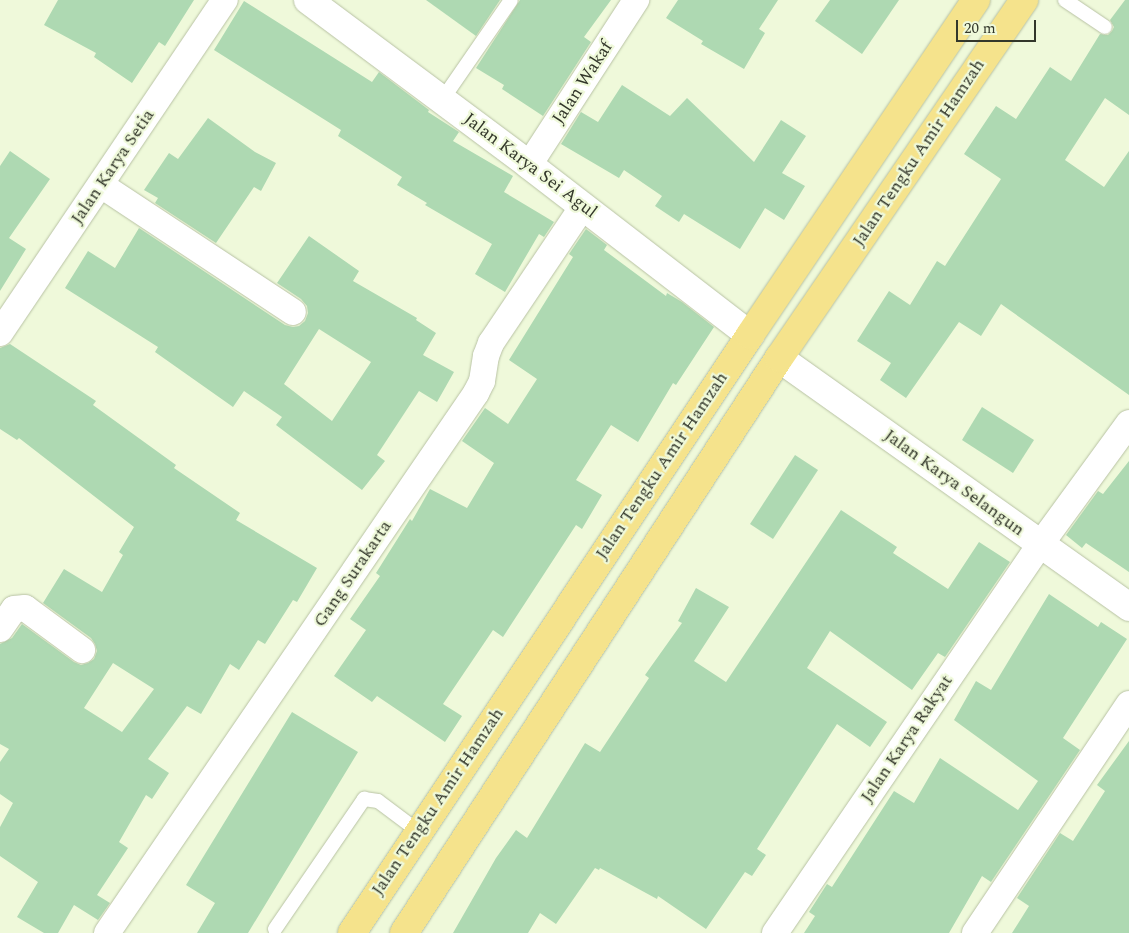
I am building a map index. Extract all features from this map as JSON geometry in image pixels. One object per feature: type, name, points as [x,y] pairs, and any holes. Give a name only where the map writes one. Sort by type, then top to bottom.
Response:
[{"type":"main road","name":"Jalan Karya Sei Agul","points":[[308,0],[529,165],[750,335]]},
{"type":"main road","name":"Jalan Tengku Amir Hamzah","points":[[352,933],[418,830],[976,0]]},
{"type":"main road","name":"Jalan Tengku Amir Hamzah","points":[[404,933],[779,358],[1024,0]]},
{"type":"main road","name":"Jalan Karya Selangun","points":[[779,358],[1040,545],[1129,606]]},
{"type":"street","name":"Jalan Karya Setia","points":[[0,333],[225,0]]},
{"type":"street","name":"Jalan Wakaf","points":[[529,165],[636,0]]},
{"type":"street","points":[[101,185],[293,312]]},
{"type":"street","name":"Gang Surakarta","points":[[107,933],[476,393],[482,381],[486,356],[492,343],[583,206]]},
{"type":"street","name":"Jalan Karya Rakyat","points":[[775,933],[1040,545],[1129,423]]},
{"type":"street","points":[[0,629],[14,609],[25,608],[82,650]]},
{"type":"street","points":[[975,933],[1129,704]]},
{"type":"lane","points":[[442,100],[511,0]]},
{"type":"lane","points":[[1065,0],[1105,27]]},
{"type":"lane","points":[[275,929],[364,800],[378,801],[418,830]]},
{"type":"building","points":[[58,0],[194,0],[165,46],[159,42],[132,83],[94,57],[96,53],[44,25]]},
{"type":"building","points":[[426,0],[500,0],[476,36]]},
{"type":"building","points":[[520,0],[611,0],[584,37],[591,42],[543,116],[502,89],[504,85],[476,68]]},
{"type":"building","points":[[678,0],[778,0],[759,29],[765,33],[744,69],[701,44],[703,41],[666,18]]},
{"type":"building","points":[[830,0],[899,0],[862,54],[815,21]]},
{"type":"building","points":[[1125,0],[1129,0],[1129,115],[1105,98],[1065,160],[1104,187],[1129,151],[1129,395],[1001,304],[981,336],[959,322],[906,398],[880,380],[891,363],[857,341],[889,291],[910,305],[937,261],[945,266],[1001,179],[964,154],[996,106],[1016,119],[1050,67],[1071,81],[1100,34],[1108,35],[1112,31],[1114,27],[1110,20]]},
{"type":"building","points":[[244,1],[372,82],[379,72],[429,110],[428,112],[459,132],[453,141],[513,176],[504,192],[554,222],[544,237],[539,234],[505,292],[475,274],[492,244],[425,205],[427,203],[397,185],[402,177],[338,136],[341,130],[214,50]]},
{"type":"building","points":[[622,85],[670,116],[687,98],[754,162],[781,120],[806,136],[782,173],[805,186],[784,220],[765,208],[740,249],[684,214],[679,222],[655,206],[662,196],[624,170],[619,178],[561,144],[581,112],[598,122]]},
{"type":"building","points":[[208,118],[255,152],[276,163],[261,191],[254,187],[216,243],[155,203],[158,198],[144,190],[169,153],[178,159]]},
{"type":"building","points":[[10,151],[50,179],[9,238],[26,249],[0,291],[0,166]]},
{"type":"building","points":[[139,228],[285,325],[293,327],[299,326],[305,321],[308,313],[307,306],[301,299],[277,283],[309,236],[359,271],[353,281],[417,318],[416,320],[436,333],[423,355],[454,372],[437,402],[419,391],[377,455],[385,461],[362,490],[276,425],[282,417],[244,391],[233,407],[155,352],[158,347],[65,288],[88,251],[115,268]],"holes":[[[319,329],[371,362],[332,421],[284,384]]]},
{"type":"building","points":[[586,229],[607,245],[604,250],[666,296],[667,293],[682,302],[714,327],[676,385],[673,383],[638,442],[611,425],[576,480],[602,495],[582,529],[576,525],[503,637],[493,630],[443,704],[462,716],[445,742],[377,696],[372,702],[334,676],[366,630],[350,619],[380,576],[376,573],[410,519],[412,521],[430,489],[467,508],[494,463],[462,441],[485,408],[508,424],[537,379],[509,360],[573,257],[569,254]]},
{"type":"building","points":[[10,344],[96,401],[93,405],[176,465],[174,468],[240,513],[236,520],[317,568],[297,602],[293,600],[265,644],[258,640],[239,670],[230,664],[201,714],[187,706],[148,759],[169,773],[152,799],[146,795],[119,842],[128,848],[97,895],[110,903],[98,920],[74,905],[58,933],[44,933],[17,917],[38,882],[0,856],[0,827],[13,803],[0,794],[0,762],[9,749],[0,744],[0,644],[12,638],[22,624],[74,662],[81,665],[94,659],[97,651],[91,638],[43,603],[64,569],[102,592],[123,555],[119,552],[134,527],[19,438],[17,440],[0,429],[0,348]],"holes":[[[113,663],[154,689],[122,732],[84,708]]]},
{"type":"building","points":[[982,407],[1034,440],[1013,473],[962,440]]},
{"type":"building","points":[[795,455],[818,470],[773,539],[750,524]]},
{"type":"building","points":[[1129,461],[1129,572],[1086,543],[1082,548],[1066,535],[1098,491],[1103,494]]},
{"type":"building","points":[[841,510],[897,547],[893,553],[948,589],[979,542],[1010,562],[945,657],[938,653],[912,690],[830,631],[807,668],[887,722],[870,747],[837,724],[757,849],[766,855],[752,876],[745,872],[706,929],[658,896],[657,899],[600,868],[599,870],[595,868],[556,924],[540,913],[528,933],[453,933],[496,858],[516,830],[527,838],[585,743],[600,752],[649,678],[645,675],[682,623],[678,621],[696,588],[729,607],[694,661],[726,682]]},
{"type":"building","points":[[1049,594],[1098,627],[1101,622],[1127,639],[1063,738],[1080,750],[991,882],[982,876],[949,933],[804,933],[815,916],[809,912],[827,884],[832,887],[894,791],[914,803],[940,758],[1018,810],[1038,781],[954,720],[976,681],[991,690]]},
{"type":"building","points":[[292,712],[358,752],[248,933],[197,933],[215,903],[186,885]]},
{"type":"building","points":[[1129,741],[1129,933],[1012,933],[1029,906],[1017,898],[1060,833],[1073,841],[1105,791],[1097,785]]}]
